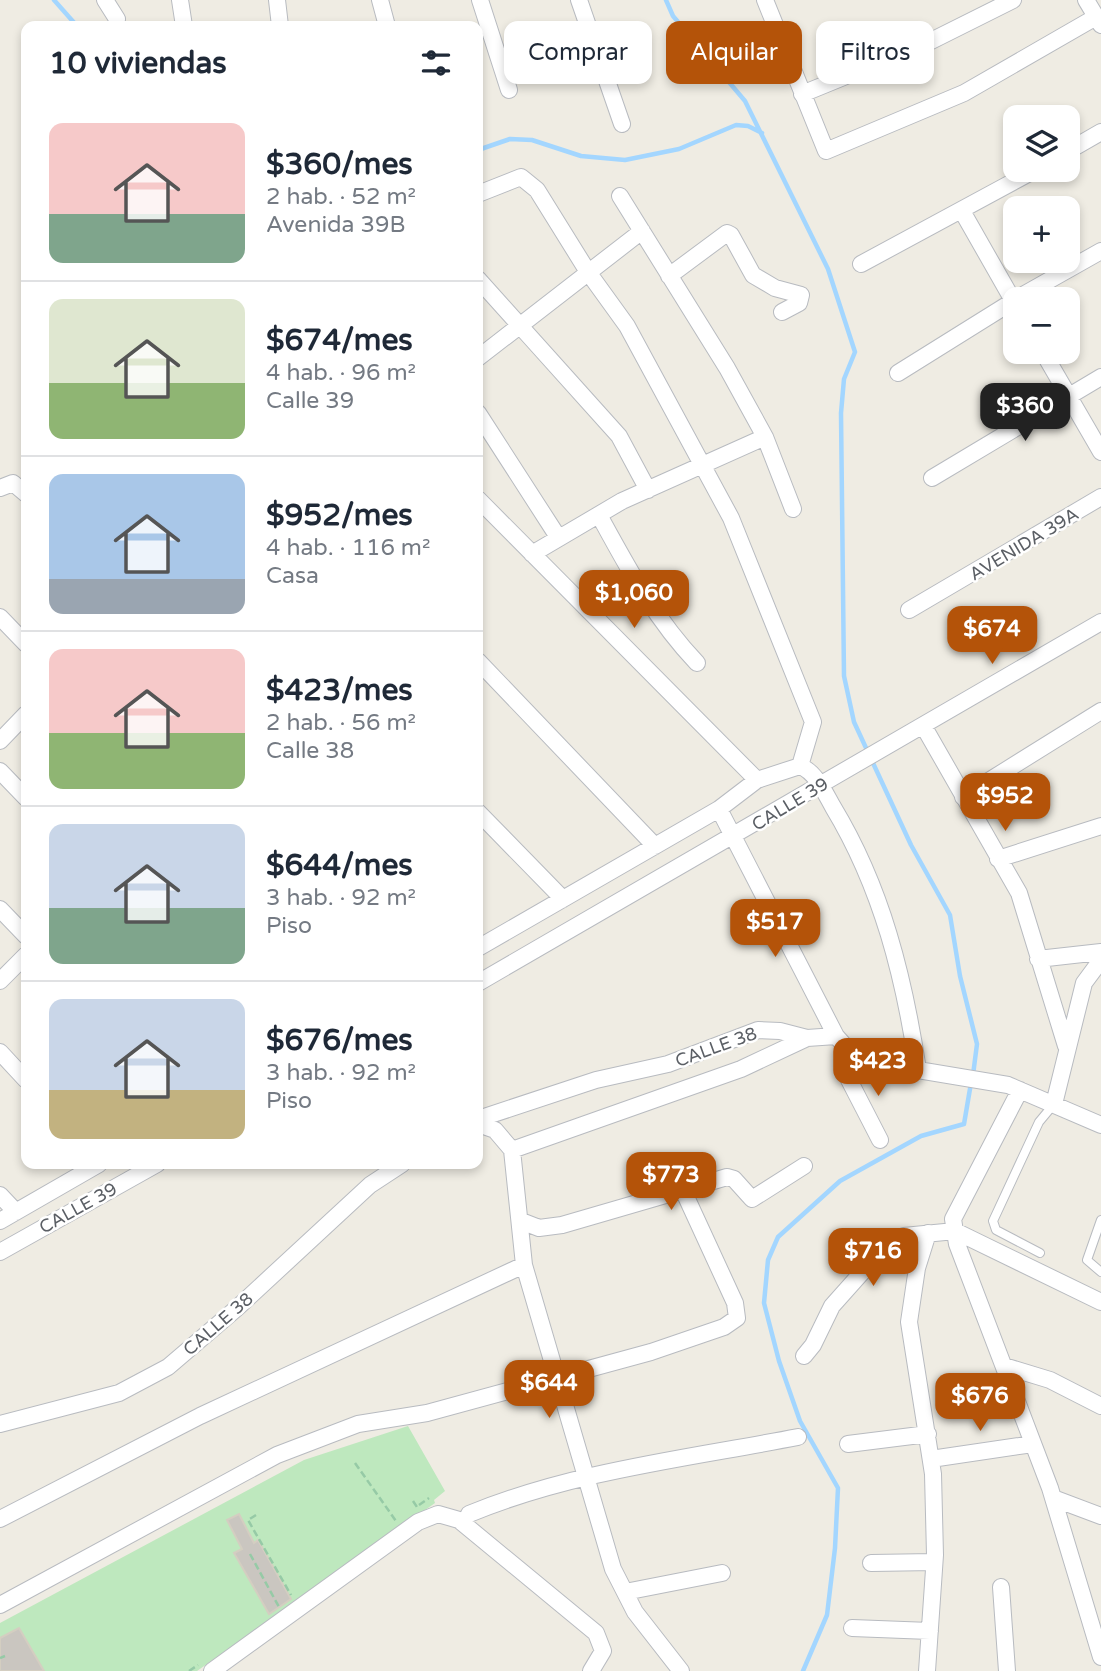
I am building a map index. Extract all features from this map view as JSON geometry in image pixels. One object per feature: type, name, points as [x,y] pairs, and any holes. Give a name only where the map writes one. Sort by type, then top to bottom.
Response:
[{"type":"street","points":[[105,0],[117,19]]},
{"type":"street","points":[[180,0],[183,21]]},
{"type":"street","points":[[277,0],[279,21]]},
{"type":"street","points":[[380,0],[386,21]]},
{"type":"street","points":[[480,0],[509,90]]},
{"type":"street","points":[[579,0],[622,124]]},
{"type":"street","points":[[765,0],[822,147],[826,151],[964,93],[1098,21],[1086,0]]},
{"type":"street","points":[[802,94],[929,42],[1013,0]]},
{"type":"street","points":[[1080,144],[1101,132]]},
{"type":"street","points":[[483,192],[508,180],[526,178],[537,190],[588,272],[627,326],[704,463],[732,518],[813,722],[800,766]]},
{"type":"street","points":[[861,264],[1014,182]]},
{"type":"street","points":[[620,196],[765,437],[793,509]]},
{"type":"street","points":[[962,211],[1007,287]]},
{"type":"street","points":[[483,354],[642,231]]},
{"type":"street","points":[[669,275],[727,233],[731,235],[753,275],[775,288],[801,295],[799,303],[782,312]]},
{"type":"street","points":[[1039,287],[1101,250]]},
{"type":"street","points":[[483,284],[619,436],[648,490]]},
{"type":"street","points":[[898,373],[1003,308]]},
{"type":"street","points":[[1050,364],[1101,452]]},
{"type":"street","points":[[932,478],[1101,377]]},
{"type":"street","points":[[483,421],[558,537]]},
{"type":"street","points":[[533,554],[558,537],[648,490],[765,437]]},
{"type":"street","points":[[0,488],[13,483],[21,490]]},
{"type":"street","name":"AVENIDA 39A","points":[[909,610],[1101,498]]},
{"type":"street","points":[[483,509],[533,554],[757,780]]},
{"type":"street","points":[[599,515],[637,585],[670,635],[697,663]]},
{"type":"street","points":[[0,617],[21,639]]},
{"type":"street","name":"CALLE 39","points":[[483,980],[1101,622]]},
{"type":"street","points":[[483,666],[655,846]]},
{"type":"street","points":[[963,797],[1101,711]]},
{"type":"street","points":[[0,741],[21,719]]},
{"type":"street","points":[[924,727],[1018,893],[1066,1046]]},
{"type":"street","points":[[483,945],[719,809],[757,780],[800,766],[806,768],[821,786],[846,829],[874,888],[892,940],[908,1004],[918,1070]]},
{"type":"street","points":[[0,771],[21,793]]},
{"type":"street","points":[[719,809],[836,1036],[853,1055],[876,1063],[1008,1085],[1101,1125]]},
{"type":"street","points":[[483,817],[563,899]]},
{"type":"street","points":[[998,859],[1101,826]]},
{"type":"street","points":[[0,909],[21,931]]},
{"type":"street","points":[[1038,959],[1101,952]]},
{"type":"street","points":[[0,981],[21,960]]},
{"type":"street","points":[[1054,1104],[1066,1046],[1084,983],[1101,960]]},
{"type":"street","name":"CALLE 38","points":[[483,1117],[596,1080],[668,1064],[758,1030],[780,1031],[807,1038],[836,1036]]},
{"type":"street","points":[[512,1150],[741,1069],[807,1038]]},
{"type":"street","points":[[0,1052],[21,1075]]},
{"type":"street","points":[[853,1055],[846,1074],[880,1140]]},
{"type":"street","points":[[1020,1090],[953,1219],[957,1244],[1054,1498],[1096,1628],[1101,1657]]},
{"type":"street","points":[[483,1126],[495,1130],[512,1150],[524,1265],[584,1478],[613,1569],[660,1648],[681,1671]]},
{"type":"street","points":[[521,1221],[539,1228],[562,1225],[727,1177],[734,1179],[752,1199],[804,1166]]},
{"type":"street","points":[[0,1221],[90,1169]]},
{"type":"street","name":"CALLE 39","points":[[0,1252],[148,1169]]},
{"type":"street","name":"CALLE 38","points":[[0,1424],[119,1392],[168,1367],[237,1308],[370,1185],[394,1169]]},
{"type":"street","points":[[0,1605],[277,1455],[316,1438],[358,1424],[427,1412],[651,1352],[724,1327],[737,1318],[735,1303],[683,1190]]},
{"type":"street","points":[[0,1195],[16,1212]]},
{"type":"street","points":[[804,1356],[813,1345],[832,1306],[881,1251],[904,1236],[955,1231],[1101,1301]]},
{"type":"street","points":[[927,1671],[934,1562],[931,1459],[909,1322],[917,1268],[928,1233]]},
{"type":"street","points":[[0,1518],[200,1416],[524,1265]]},
{"type":"street","points":[[1004,1366],[1050,1380],[1101,1406]]},
{"type":"street","points":[[848,1444],[928,1434]]},
{"type":"street","points":[[469,1514],[584,1478],[798,1437]]},
{"type":"street","points":[[931,1459],[1033,1444]]},
{"type":"street","points":[[1054,1498],[1101,1516]]},
{"type":"street","points":[[210,1665],[418,1522],[438,1514],[459,1520],[596,1633],[603,1651],[591,1671]]},
{"type":"street","points":[[871,1563],[934,1562]]},
{"type":"street","points":[[625,1592],[722,1573]]},
{"type":"street","points":[[1001,1587],[1007,1671]]},
{"type":"street","points":[[852,1629],[930,1631]]},
{"type":"lane","points":[[1041,1253],[996,1230],[993,1221],[1039,1122],[1054,1104]]},
{"type":"lane","points":[[1101,1220],[1087,1261],[1101,1272]]},
{"type":"path","points":[[355,1464],[397,1522],[387,1530]]},
{"type":"path","points":[[413,1501],[417,1507]]},
{"type":"path","points":[[256,1515],[248,1520],[294,1601]]},
{"type":"path","points":[[250,1555],[282,1611],[288,1606]]},
{"type":"path","points":[[0,1658],[5,1656]]},
{"type":"path","points":[[189,1671],[210,1665]]},
{"type":"green space","points":[[408,1426],[445,1491],[434,1500],[435,1503],[197,1671],[0,1671],[0,1623],[304,1460]]},
{"type":"building","points":[[239,1514],[254,1543],[258,1540],[291,1599],[269,1614],[234,1553],[242,1549],[227,1520]]},
{"type":"building","points":[[19,1628],[44,1671],[0,1671],[0,1638]]},
{"type":"waterway","points":[[54,0],[73,21]]},
{"type":"waterway","points":[[666,0],[673,16],[745,101],[828,269],[855,352],[844,379],[841,413],[844,676],[854,722],[911,845],[950,915],[960,976],[977,1044],[973,1075]]},
{"type":"waterway","points":[[483,148],[510,139],[532,140],[581,156],[625,160],[679,149],[736,125],[748,126],[762,133]]},
{"type":"waterway","points":[[803,1671],[827,1615],[835,1548],[838,1488],[800,1421],[779,1361],[764,1303],[768,1260],[778,1237],[840,1181],[921,1136],[964,1124],[971,1083]]}]
